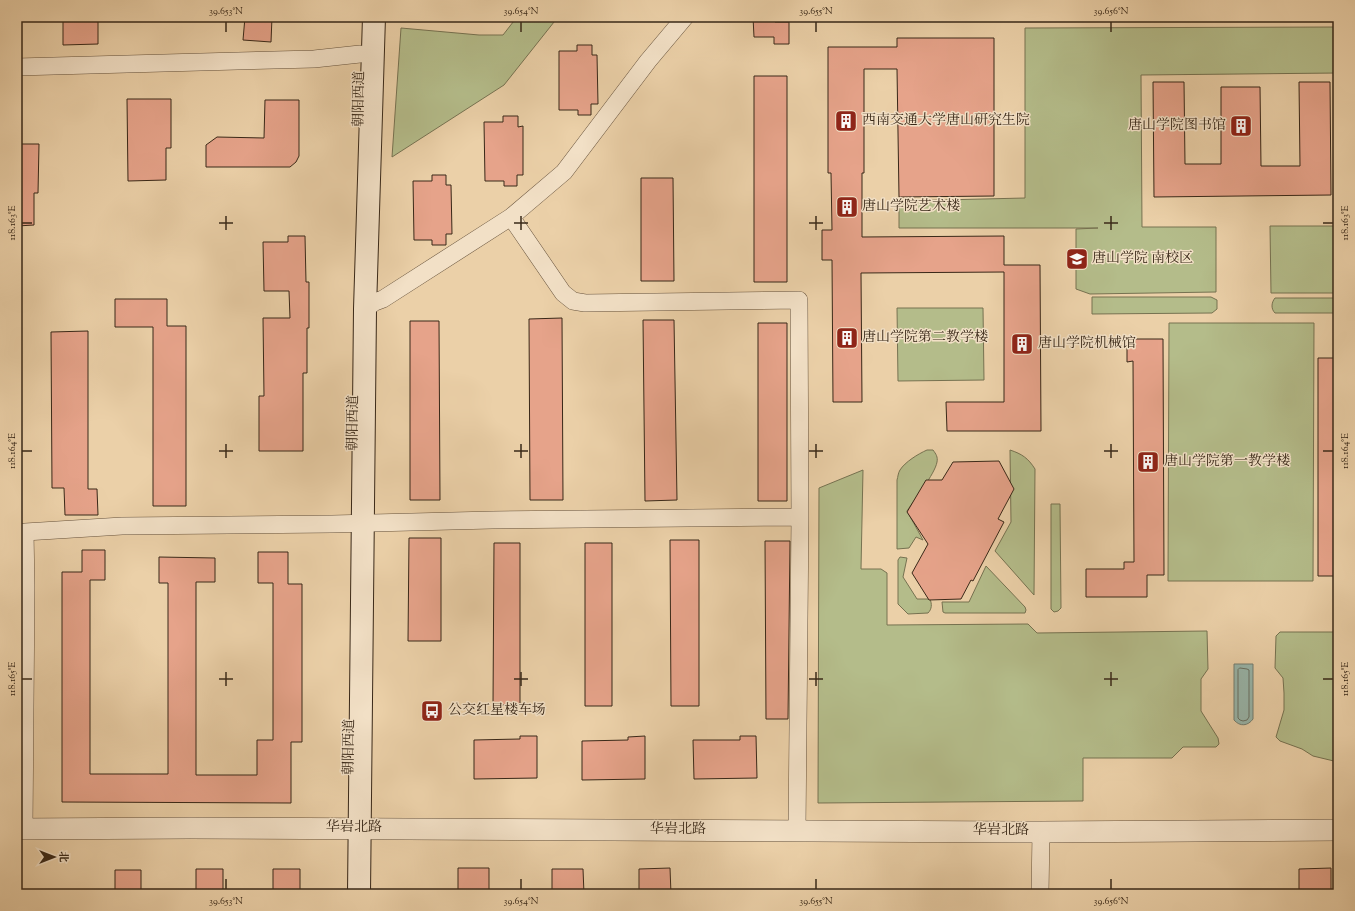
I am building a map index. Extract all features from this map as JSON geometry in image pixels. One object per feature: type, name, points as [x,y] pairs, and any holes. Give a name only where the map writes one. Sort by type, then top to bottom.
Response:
[{"type":"main road","name":"朝阳西道","points":[[359,894],[359,828],[350,800],[356,674],[360,54],[362,17]]},
{"type":"main road","name":"朝阳西道","points":[[357,523],[374,17]]},
{"type":"street","points":[[365,309],[511,217],[564,172],[648,61],[685,17]]},
{"type":"street","points":[[17,67],[306,59],[360,54]]},
{"type":"street","points":[[511,217],[563,293],[573,301],[585,303],[799,300],[800,516],[797,830]]},
{"type":"street","points":[[21,829],[26,587],[25,532],[122,526],[800,516]]},
{"type":"street","name":"华岩北路","points":[[21,829],[359,828],[1041,832],[1338,830]]},
{"type":"street","points":[[1040,894],[1041,832]]},
{"type":"green space","points":[[517,17],[558,17],[504,85],[392,157],[401,28],[479,35],[503,35]]},
{"type":"green space","points":[[1338,27],[1338,73],[1141,75],[1142,227],[1216,227],[1216,292],[1090,294],[1076,289],[1076,229],[1098,228],[899,228],[899,201],[1025,198],[1025,28]]},
{"type":"green space","points":[[1270,226],[1338,226],[1338,293],[1271,293]]},
{"type":"green space","points":[[1092,297],[1211,297],[1217,300],[1217,309],[1212,313],[1092,314]]},
{"type":"green space","points":[[1275,298],[1338,298],[1338,313],[1275,313],[1272,306]]},
{"type":"green space","points":[[897,308],[983,308],[984,380],[898,381]]},
{"type":"green space","points":[[1169,323],[1314,323],[1313,581],[1168,581]]},
{"type":"green space","points":[[927,450],[933,450],[936,454],[937,460],[935,467],[907,511],[923,540],[916,537],[909,548],[897,549],[898,474],[908,461]]},
{"type":"green space","points":[[1010,450],[1024,457],[1035,469],[1034,595],[995,551],[1011,522]]},
{"type":"green space","points":[[863,470],[861,569],[881,569],[887,573],[887,625],[1028,624],[1037,633],[1207,631],[1208,669],[1201,679],[1201,711],[1218,738],[1219,744],[1216,747],[1183,747],[1172,758],[1083,758],[1083,801],[818,803],[819,488]]},
{"type":"green space","points":[[1051,504],[1060,504],[1061,608],[1054,612],[1051,609]]},
{"type":"green space","points":[[900,557],[907,558],[903,577],[917,599],[930,599],[931,606],[928,613],[908,614],[898,604],[898,560]]},
{"type":"green space","points":[[986,566],[1025,607],[1025,613],[943,612],[942,602],[969,602]]},
{"type":"green space","points":[[1280,632],[1338,632],[1338,762],[1313,756],[1302,749],[1280,741],[1276,737],[1284,710],[1283,678],[1275,668],[1276,636]]},
{"type":"water","points":[[1234,664],[1253,664],[1253,719],[1244,725],[1239,724],[1234,720]]},
{"type":"building","points":[[63,17],[98,17],[98,44],[63,45]]},
{"type":"building","points":[[245,17],[272,17],[271,42],[243,40]]},
{"type":"building","points":[[753,17],[775,17],[775,22],[789,22],[789,44],[774,44],[774,37],[754,37]]},
{"type":"building","points":[[897,38],[994,38],[994,196],[899,197],[897,69],[864,69],[864,173],[862,173],[862,237],[1004,236],[1004,265],[1040,265],[1041,431],[947,431],[946,402],[1004,402],[1004,272],[861,273],[862,402],[833,402],[832,260],[822,260],[822,230],[832,230],[831,173],[828,173],[828,47],[897,47]]},
{"type":"building","points":[[577,45],[592,45],[592,55],[597,55],[598,104],[591,104],[591,115],[578,115],[578,110],[559,110],[559,51],[577,51]]},
{"type":"building","points":[[754,76],[787,76],[787,282],[754,282]]},
{"type":"building","name":"唐山学院图书馆","points":[[1153,82],[1184,82],[1185,164],[1221,164],[1221,87],[1260,87],[1261,166],[1300,166],[1299,82],[1330,82],[1331,195],[1154,197]]},
{"type":"building","points":[[127,99],[171,99],[171,148],[166,148],[166,180],[128,181]]},
{"type":"building","points":[[265,100],[299,100],[299,156],[296,162],[290,167],[206,167],[206,145],[217,137],[264,138]]},
{"type":"building","points":[[503,116],[518,116],[518,127],[523,126],[523,175],[517,175],[517,186],[504,186],[504,181],[485,181],[484,122],[503,122]]},
{"type":"building","points":[[17,144],[39,144],[38,193],[34,193],[34,225],[17,226]]},
{"type":"building","points":[[432,175],[446,175],[446,185],[451,185],[452,234],[446,234],[446,245],[432,245],[432,240],[414,240],[413,181],[432,181]]},
{"type":"building","points":[[641,178],[673,178],[674,281],[641,281]]},
{"type":"building","points":[[288,236],[305,236],[306,282],[309,282],[307,373],[303,373],[303,451],[259,451],[259,396],[264,396],[263,318],[290,318],[289,291],[264,291],[263,242],[288,242]]},
{"type":"building","points":[[115,299],[167,299],[167,326],[186,326],[186,506],[153,506],[153,327],[115,327]]},
{"type":"building","points":[[562,318],[563,500],[530,500],[529,319]]},
{"type":"building","points":[[643,320],[674,320],[677,500],[645,501]]},
{"type":"building","points":[[410,321],[439,321],[440,500],[410,500]]},
{"type":"building","points":[[758,323],[787,323],[787,501],[758,501]]},
{"type":"building","points":[[88,331],[88,489],[97,489],[98,515],[65,515],[64,488],[52,488],[51,332]]},
{"type":"building","name":"唐山学院第一教学楼","points":[[1127,339],[1163,339],[1164,575],[1147,575],[1147,597],[1086,597],[1086,569],[1124,569],[1124,562],[1134,562],[1133,361],[1127,362]]},
{"type":"building","points":[[1318,358],[1338,358],[1338,576],[1318,576]]},
{"type":"building","points":[[999,461],[1014,489],[998,519],[1004,522],[973,581],[971,580],[961,599],[929,600],[912,573],[928,544],[907,512],[926,480],[942,480],[953,462]]},
{"type":"building","points":[[409,538],[441,538],[441,641],[408,641]]},
{"type":"building","points":[[670,540],[699,540],[699,706],[671,706]]},
{"type":"building","points":[[765,541],[790,541],[788,719],[766,719]]},
{"type":"building","points":[[494,543],[520,543],[520,705],[493,705]]},
{"type":"building","points":[[585,543],[612,543],[612,706],[585,706]]},
{"type":"building","points":[[82,550],[105,550],[105,580],[90,580],[90,774],[168,774],[168,583],[159,583],[159,557],[215,558],[215,582],[196,582],[196,775],[257,775],[257,740],[273,740],[273,583],[258,583],[258,552],[288,552],[288,584],[302,584],[302,742],[291,742],[291,803],[62,802],[62,572],[82,572]]},
{"type":"building","points":[[520,736],[537,736],[537,778],[474,779],[474,740],[520,739]]},
{"type":"building","points":[[645,736],[645,779],[582,780],[582,741],[628,740],[628,737]]},
{"type":"building","points":[[740,736],[756,736],[757,778],[694,779],[693,740],[740,740]]},
{"type":"building","points":[[458,868],[489,868],[489,894],[458,894]]},
{"type":"building","points":[[670,868],[671,894],[639,894],[639,869]]},
{"type":"building","points":[[1331,868],[1331,894],[1299,894],[1299,869]]},
{"type":"building","points":[[196,869],[223,869],[223,894],[196,894]]},
{"type":"building","points":[[273,869],[300,869],[300,894],[273,894]]},
{"type":"building","points":[[552,869],[583,869],[584,894],[552,894]]},
{"type":"building","points":[[115,870],[141,870],[141,894],[115,894]]},
{"type":"place","name":"西南交通大学唐山研究生院","points":[[846,121]]},
{"type":"place","name":"唐山学院图书馆","points":[[1241,126]]},
{"type":"place","name":"唐山学院艺术楼","points":[[847,207]]},
{"type":"place","name":"唐山学院 南校区","points":[[1077,259]]},
{"type":"place","name":"唐山学院第二教学楼","points":[[847,338]]},
{"type":"place","name":"唐山学院机械馆","points":[[1022,344]]},
{"type":"place","name":"唐山学院第一教学楼","points":[[1148,462]]},
{"type":"place","name":"公交红星楼车场","points":[[432,711]]}]
